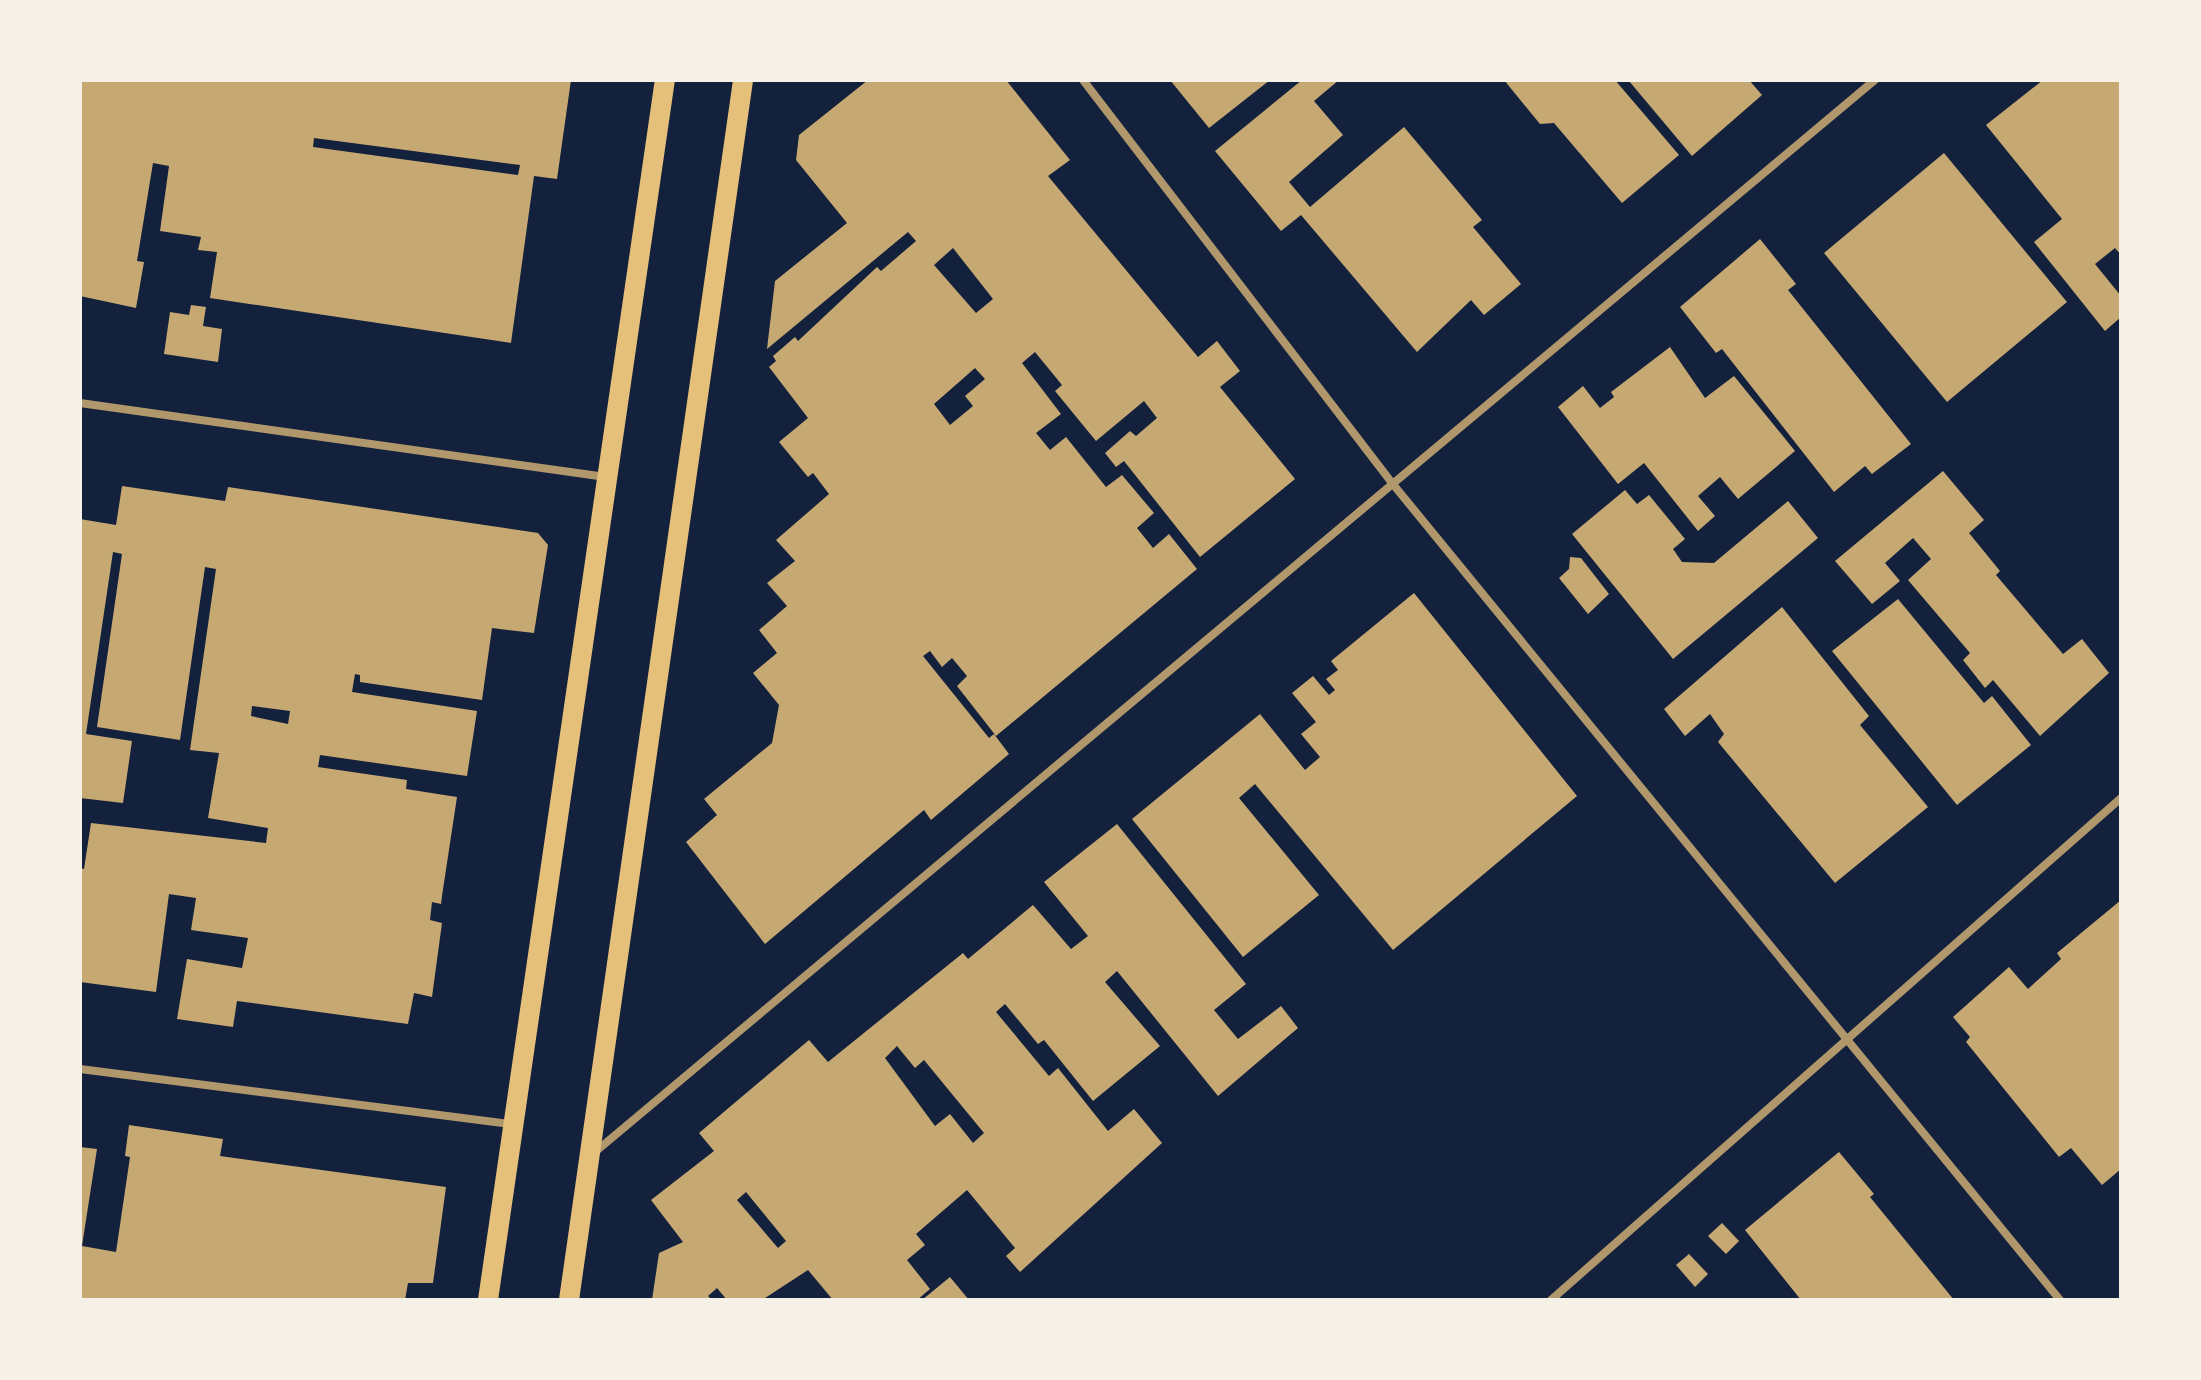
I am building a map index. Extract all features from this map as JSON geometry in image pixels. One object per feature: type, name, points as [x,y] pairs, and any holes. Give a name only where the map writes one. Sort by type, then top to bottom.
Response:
[{"type":"main road","points":[[488,1300],[610,478],[665,80]]},
{"type":"main road","points":[[569,1300],[744,82]]},
{"type":"street","points":[[1083,80],[1392,483],[2060,1300]]},
{"type":"street","points":[[588,1158],[1875,80]]},
{"type":"street","points":[[80,403],[610,478]]},
{"type":"street","points":[[1551,1300],[2121,798]]},
{"type":"street","points":[[80,1069],[513,1124]]},
{"type":"building","points":[[80,80],[571,80],[557,179],[534,176],[511,343],[210,298],[217,252],[198,250],[201,237],[160,231],[169,166],[153,163],[137,261],[144,262],[136,308],[80,296]],"holes":[[[314,138],[520,165],[518,175],[313,147]]]},
{"type":"building","points":[[868,80],[1006,80],[1070,160],[1048,176],[1198,357],[1217,341],[1240,371],[1220,387],[1295,479],[1200,557],[1124,461],[1116,467],[1105,453],[1130,431],[1136,436],[1157,418],[1144,401],[1096,441],[1055,391],[1062,385],[1035,352],[1022,363],[1061,414],[1036,433],[1050,450],[1066,437],[1106,487],[1122,475],[1154,513],[1137,528],[1153,548],[1169,534],[1197,569],[996,736],[957,686],[967,676],[952,658],[942,667],[930,651],[923,656],[989,738],[994,734],[1009,754],[931,820],[924,810],[765,944],[686,842],[717,815],[704,799],[772,743],[779,705],[753,673],[777,653],[759,630],[787,606],[767,583],[795,561],[776,540],[829,494],[813,473],[808,477],[779,442],[808,418],[769,367],[776,361],[773,356],[795,337],[798,341],[877,267],[881,271],[916,241],[908,232],[767,349],[775,281],[847,223],[796,160],[799,135]],"holes":[[[953,248],[993,299],[976,313],[934,265]],[[975,368],[985,379],[965,396],[973,406],[950,425],[934,404]]]},
{"type":"building","points":[[1170,80],[1270,80],[1209,128]]},
{"type":"building","points":[[1302,80],[1339,80],[1314,101],[1343,135],[1289,182],[1310,207],[1404,127],[1482,220],[1473,227],[1521,284],[1484,315],[1471,300],[1417,352],[1301,215],[1281,231],[1215,151]]},
{"type":"building","points":[[1504,80],[1615,80],[1679,155],[1622,203],[1554,123],[1540,124]]},
{"type":"building","points":[[1749,80],[1762,95],[1692,156],[1629,81]]},
{"type":"building","points":[[2043,80],[2121,80],[2121,255],[2115,248],[2095,264],[2121,296],[2121,317],[2105,331],[2034,242],[2062,219],[1986,125]]},
{"type":"building","points":[[1944,153],[2067,302],[1947,402],[1824,253]]},
{"type":"building","points":[[1760,239],[1796,284],[1788,290],[1911,444],[1872,474],[1865,466],[1834,492],[1722,349],[1716,353],[1680,307]]},
{"type":"building","points":[[191,305],[206,307],[203,326],[222,329],[218,362],[164,354],[170,312],[189,315]]},
{"type":"building","points":[[1670,347],[1705,398],[1734,376],[1795,451],[1738,499],[1720,477],[1698,496],[1715,516],[1698,531],[1644,463],[1618,484],[1558,407],[1583,386],[1600,408],[1614,397],[1611,392]]},
{"type":"building","points":[[1943,471],[1984,520],[1969,533],[2000,571],[1996,575],[2063,654],[2082,639],[2109,673],[2040,736],[1993,680],[1985,688],[1963,660],[1970,653],[1908,580],[1931,559],[1913,538],[1885,563],[1900,581],[1872,604],[1835,561]]},
{"type":"building","points":[[122,486],[225,501],[228,487],[538,533],[548,545],[534,633],[492,628],[482,700],[360,682],[360,675],[355,674],[352,692],[477,711],[467,776],[320,755],[318,767],[407,780],[406,789],[457,797],[441,904],[432,902],[430,920],[442,923],[432,997],[414,993],[408,1024],[237,1001],[233,1027],[177,1019],[187,959],[242,968],[248,938],[191,930],[196,898],[169,894],[156,992],[80,982],[80,868],[84,869],[91,823],[266,843],[268,828],[208,818],[219,753],[190,750],[216,569],[205,567],[180,740],[97,727],[122,554],[113,552],[86,734],[132,741],[123,803],[80,798],[80,519],[116,525]],"holes":[[[252,706],[290,711],[288,724],[251,716]]]},
{"type":"building","points":[[1625,490],[1637,504],[1649,495],[1685,539],[1673,549],[1682,562],[1714,563],[1788,501],[1818,538],[1673,659],[1572,534]]},
{"type":"building","points":[[1570,557],[1581,558],[1609,594],[1588,614],[1559,578],[1569,569]]},
{"type":"building","points":[[1414,593],[1577,796],[1393,950],[1255,784],[1239,798],[1319,895],[1243,957],[1132,819],[1260,714],[1305,770],[1320,757],[1301,734],[1316,722],[1292,693],[1313,676],[1329,695],[1335,690],[1326,679],[1338,670],[1331,661]]},
{"type":"building","points":[[1898,599],[1984,703],[1992,696],[2031,745],[1957,805],[1832,651]]},
{"type":"building","points":[[1782,607],[1869,716],[1860,725],[1928,807],[1835,883],[1718,742],[1724,734],[1710,714],[1685,736],[1664,709]]},
{"type":"building","points":[[1117,824],[1246,984],[1214,1010],[1238,1039],[1281,1006],[1298,1028],[1218,1096],[1117,971],[1105,982],[1160,1046],[1093,1101],[1044,1040],[1038,1044],[1005,1004],[996,1012],[1049,1076],[1058,1068],[1108,1131],[1134,1109],[1162,1143],[1020,1272],[1006,1256],[1015,1248],[967,1190],[916,1234],[925,1245],[907,1260],[930,1289],[917,1300],[833,1300],[808,1270],[762,1300],[727,1300],[717,1288],[708,1296],[712,1300],[652,1300],[659,1253],[683,1242],[651,1200],[714,1151],[699,1133],[809,1040],[828,1062],[963,953],[968,959],[1033,905],[1071,949],[1088,936],[1044,882]],"holes":[[[897,1046],[915,1068],[924,1060],[984,1133],[973,1143],[950,1114],[935,1126],[885,1058]],[[746,1192],[786,1241],[778,1248],[737,1200]]]},
{"type":"building","points":[[2121,900],[2121,1169],[2102,1185],[2071,1148],[2059,1157],[1966,1042],[1970,1037],[1953,1017],[2009,967],[2028,989],[2061,959],[2057,953]]},
{"type":"building","points":[[129,1125],[223,1139],[220,1156],[446,1187],[433,1283],[408,1283],[405,1300],[80,1300],[80,1147],[97,1149],[82,1246],[116,1252],[130,1157],[125,1156]]},
{"type":"building","points":[[1839,1152],[1874,1194],[1870,1197],[1954,1300],[1801,1300],[1745,1230]]},
{"type":"building","points":[[1722,1223],[1739,1241],[1726,1254],[1708,1236]]},
{"type":"building","points":[[1689,1254],[1708,1274],[1695,1287],[1676,1265]]},
{"type":"building","points":[[950,1277],[969,1300],[922,1300]]}]
